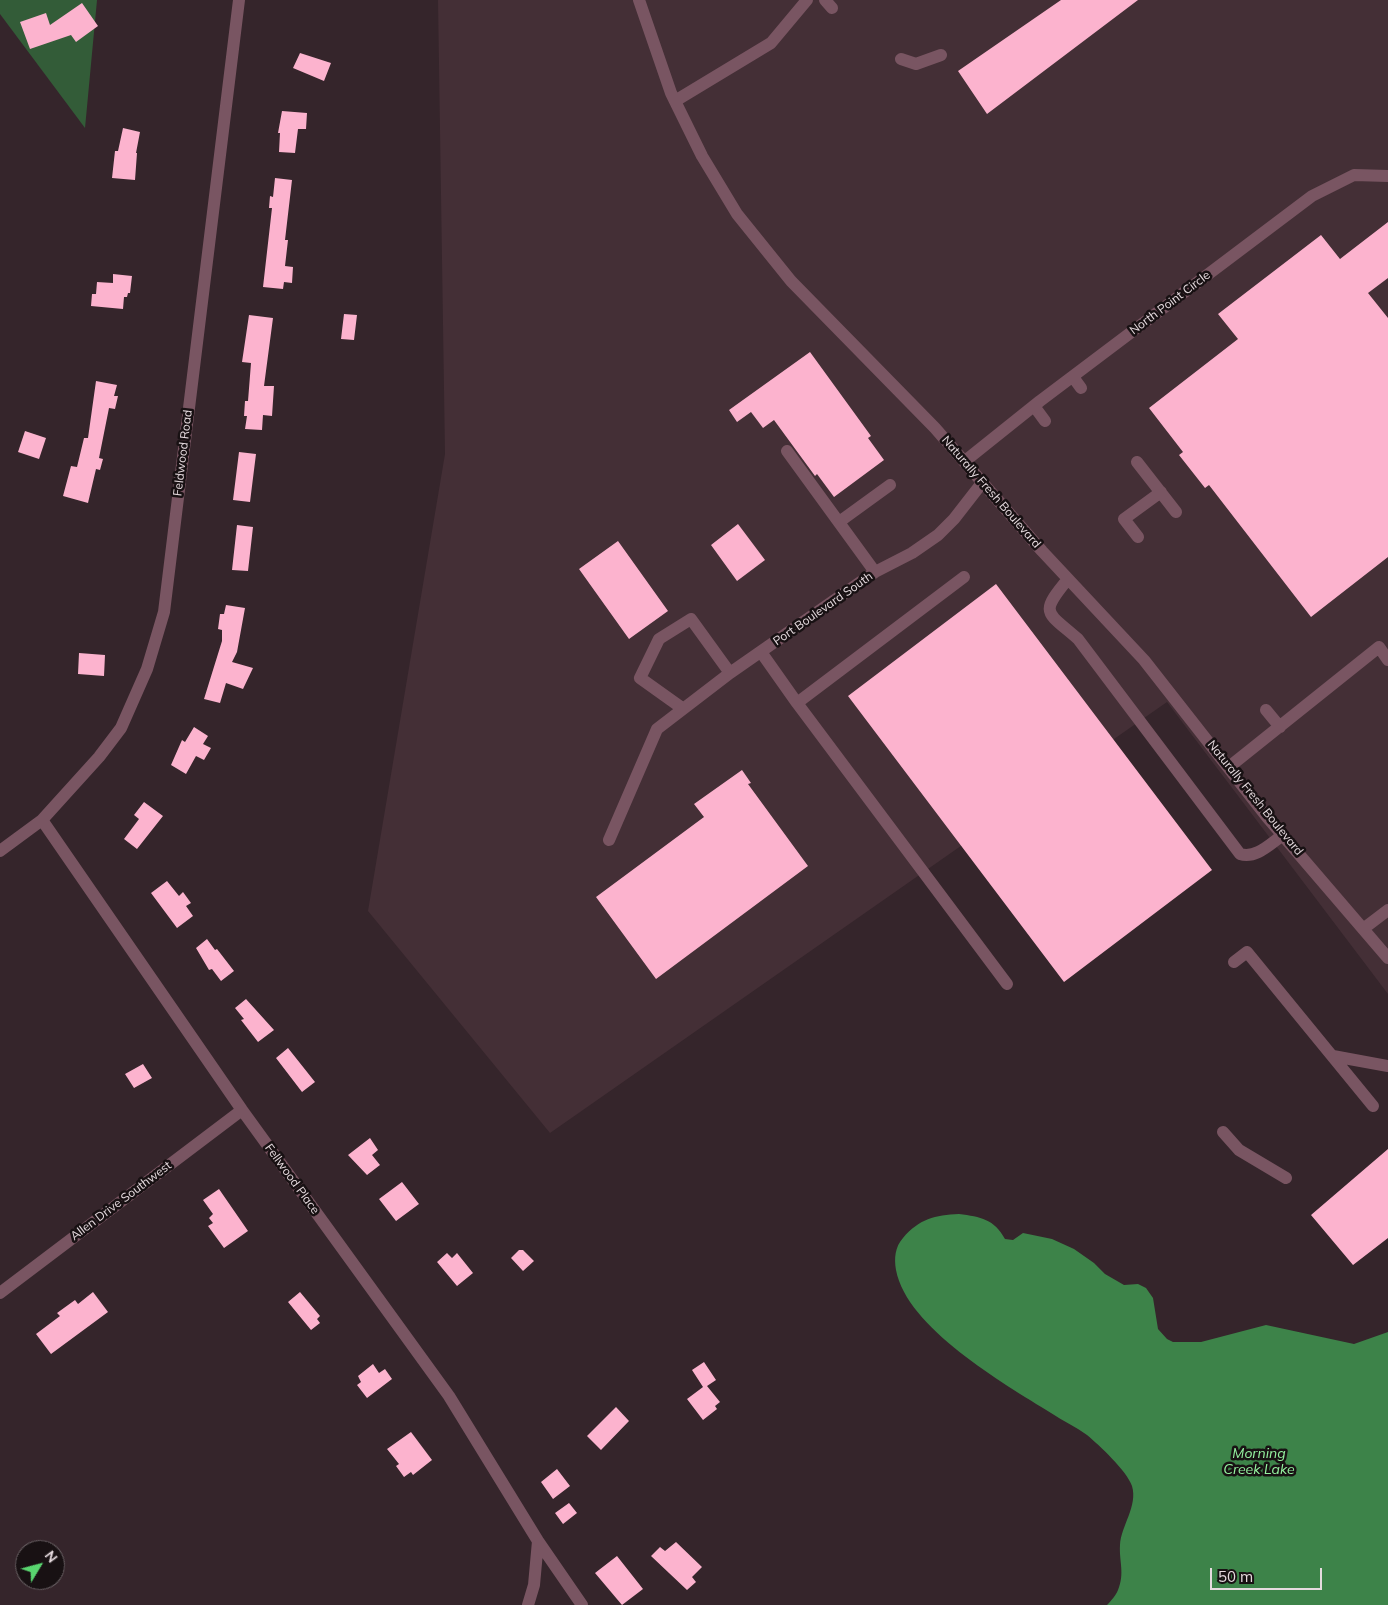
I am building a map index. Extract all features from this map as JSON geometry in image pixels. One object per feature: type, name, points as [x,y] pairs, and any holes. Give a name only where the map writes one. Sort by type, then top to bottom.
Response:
[{"type":"street","name":"Feldwood Road","points":[[0,850],[42,820],[99,757],[121,728],[147,669],[164,612],[239,0]]},
{"type":"street","name":"Naturally Fresh Boulevard","points":[[639,0],[651,41],[675,101],[702,156],[737,214],[791,282],[965,461],[982,483],[1068,579],[1144,660],[1283,835],[1388,958]]},
{"type":"street","points":[[675,101],[771,43],[807,0]]},
{"type":"street","points":[[901,59],[916,64],[941,55]]},
{"type":"street","name":"North Point Circle","points":[[965,461],[1073,376],[1312,196],[1354,175],[1387,175]]},
{"type":"street","points":[[1073,376],[1081,388]]},
{"type":"street","points":[[1034,406],[1045,421]]},
{"type":"street","points":[[787,451],[875,572]]},
{"type":"street","points":[[1137,462],[1176,512]]},
{"type":"street","name":"Port Boulevard South","points":[[608,840],[657,729],[730,673],[875,572],[912,552],[938,534],[954,519],[982,483]]},
{"type":"street","points":[[839,522],[890,485]]},
{"type":"street","points":[[1138,537],[1124,519],[1161,492]]},
{"type":"street","points":[[798,703],[964,577]]},
{"type":"street","points":[[1068,579],[1049,602],[1048,610],[1056,620],[1078,639],[1240,854],[1248,856],[1259,852],[1283,835]]},
{"type":"street","points":[[682,708],[640,678],[659,639],[691,619],[730,673]]},
{"type":"street","points":[[1229,767],[1379,648],[1388,660]]},
{"type":"street","points":[[761,652],[1007,984]]},
{"type":"street","points":[[1266,710],[1280,727]]},
{"type":"street","name":"Fellwood Place","points":[[42,820],[242,1110],[449,1396],[538,1541],[582,1605]]},
{"type":"street","points":[[1363,929],[1388,910]]},
{"type":"street","points":[[1234,962],[1247,952],[1373,1106]]},
{"type":"street","points":[[1334,1056],[1388,1066]]},
{"type":"street","name":"Allen Drive Southwest","points":[[0,1293],[242,1110]]},
{"type":"street","points":[[1223,1132],[1239,1150],[1286,1178]]},
{"type":"street","points":[[528,1605],[534,1585],[538,1541]]},
{"type":"shaded area","points":[[0,0],[97,0],[85,128],[0,14]]},
{"type":"shaded area","points":[[438,0],[1388,0],[1388,994],[1167,702],[550,1133],[368,911],[445,454]]},
{"type":"water","name":"Morning Creek Lake","points":[[959,1214],[986,1220],[1001,1232],[1005,1239],[1013,1240],[1023,1233],[1052,1239],[1074,1249],[1094,1263],[1105,1274],[1124,1285],[1138,1284],[1146,1288],[1153,1298],[1158,1329],[1167,1339],[1173,1342],[1201,1342],[1266,1325],[1354,1344],[1388,1332],[1388,1605],[1107,1605],[1117,1592],[1120,1584],[1121,1538],[1133,1501],[1132,1486],[1125,1473],[1087,1435],[1008,1386],[960,1352],[937,1333],[918,1313],[904,1292],[895,1266],[895,1257],[900,1241],[921,1222],[935,1217]]},
{"type":"building","points":[[1061,0],[1138,0],[987,114],[958,71]]},
{"type":"building","points":[[82,3],[98,26],[76,42],[71,35],[30,49],[20,22],[46,13],[50,25]]},
{"type":"building","points":[[300,53],[331,63],[324,81],[293,68]]},
{"type":"building","points":[[282,111],[307,113],[306,129],[298,129],[295,153],[279,152],[280,133],[278,133]]},
{"type":"building","points":[[123,128],[140,132],[136,153],[135,180],[112,178],[115,151],[118,151]]},
{"type":"building","points":[[275,178],[292,180],[285,240],[288,240],[285,266],[293,267],[292,283],[284,282],[283,289],[263,287],[272,208],[269,208],[270,196],[273,197]]},
{"type":"building","points":[[1388,222],[1388,278],[1368,293],[1388,318],[1388,557],[1311,617],[1209,485],[1205,488],[1179,455],[1183,452],[1149,408],[1238,339],[1218,314],[1321,235],[1340,259]]},
{"type":"building","points":[[113,274],[132,276],[130,293],[128,293],[127,297],[124,297],[123,309],[91,306],[92,294],[96,294],[97,282],[113,283]]},
{"type":"building","points":[[344,314],[357,315],[354,340],[341,339]]},
{"type":"building","points":[[249,315],[273,318],[264,386],[274,386],[272,416],[263,415],[262,430],[245,429],[247,416],[244,416],[245,401],[248,401],[251,363],[242,362]]},
{"type":"building","points":[[810,352],[871,436],[868,438],[884,460],[834,497],[817,474],[815,476],[774,420],[763,428],[751,412],[737,422],[729,410]]},
{"type":"building","points":[[96,381],[117,385],[114,396],[118,396],[115,409],[109,408],[99,458],[103,459],[100,470],[96,469],[88,503],[63,496],[71,466],[77,467],[84,438],[88,438]]},
{"type":"building","points":[[25,431],[46,438],[39,459],[18,452]]},
{"type":"building","points":[[239,452],[256,454],[250,502],[233,500]]},
{"type":"building","points":[[738,524],[765,560],[737,581],[711,545]]},
{"type":"building","points":[[237,525],[253,527],[248,571],[232,570]]},
{"type":"building","points":[[618,541],[668,611],[629,639],[579,569]]},
{"type":"building","points":[[996,584],[1212,870],[1064,982],[848,696]]},
{"type":"building","points":[[226,605],[245,608],[237,652],[232,662],[253,668],[243,689],[226,683],[220,703],[204,699],[222,641],[222,630],[218,629],[220,614],[224,614]]},
{"type":"building","points":[[79,653],[105,655],[104,676],[78,674]]},
{"type":"building","points":[[194,727],[208,736],[203,744],[211,748],[204,760],[196,756],[186,774],[171,765],[182,740],[185,742]]},
{"type":"building","points":[[742,770],[751,783],[748,784],[808,866],[656,979],[596,897],[704,817],[694,804]]},
{"type":"building","points":[[144,802],[163,816],[137,849],[124,839],[139,819],[134,815]]},
{"type":"building","points":[[167,881],[179,896],[183,892],[191,903],[186,906],[193,916],[177,928],[151,893]]},
{"type":"building","points":[[207,939],[234,971],[221,981],[212,969],[209,970],[196,948]]},
{"type":"building","points":[[246,999],[274,1030],[258,1042],[241,1020],[244,1019],[235,1008]]},
{"type":"building","points":[[288,1048],[315,1082],[302,1092],[276,1058]]},
{"type":"building","points":[[143,1064],[152,1078],[134,1088],[125,1074]]},
{"type":"building","points":[[370,1138],[378,1150],[372,1155],[380,1165],[367,1175],[348,1155]]},
{"type":"building","points":[[1388,1149],[1388,1238],[1353,1265],[1311,1215]]},
{"type":"building","points":[[402,1182],[419,1204],[396,1221],[379,1199]]},
{"type":"building","points":[[219,1189],[248,1231],[224,1248],[208,1226],[213,1223],[209,1218],[213,1214],[203,1200]]},
{"type":"building","points":[[519,1250],[523,1250],[534,1261],[523,1271],[511,1258]]},
{"type":"building","points":[[447,1253],[452,1258],[457,1253],[473,1273],[457,1286],[437,1262]]},
{"type":"building","points":[[93,1292],[108,1312],[51,1354],[36,1334],[60,1316],[57,1313],[75,1300],[78,1304]]},
{"type":"building","points":[[300,1292],[320,1316],[317,1319],[320,1323],[311,1330],[288,1302]]},
{"type":"building","points":[[704,1362],[716,1380],[707,1386],[720,1402],[715,1406],[717,1409],[703,1420],[687,1399],[703,1387],[692,1370]]},
{"type":"building","points":[[373,1364],[379,1373],[385,1369],[392,1379],[367,1398],[357,1385],[361,1382],[358,1376]]},
{"type":"building","points":[[616,1407],[629,1421],[601,1450],[587,1436]]},
{"type":"building","points":[[411,1432],[432,1460],[413,1475],[411,1472],[404,1477],[396,1466],[399,1464],[387,1449]]},
{"type":"building","points":[[557,1469],[570,1486],[553,1499],[541,1482]]},
{"type":"building","points":[[569,1503],[577,1513],[563,1524],[555,1513]]},
{"type":"building","points":[[676,1542],[702,1567],[692,1577],[696,1582],[687,1590],[651,1556],[660,1547],[665,1551]]},
{"type":"building","points":[[617,1556],[643,1589],[622,1605],[595,1573]]}]
